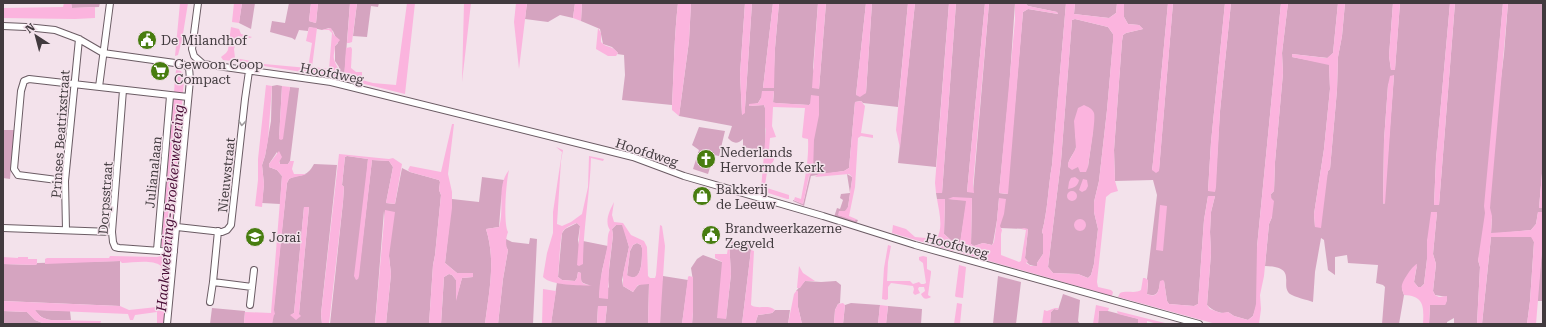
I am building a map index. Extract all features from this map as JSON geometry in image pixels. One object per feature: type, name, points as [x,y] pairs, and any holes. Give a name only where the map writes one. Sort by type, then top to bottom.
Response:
[{"type":"street","points":[[99,87],[110,3]]},
{"type":"street","points":[[189,67],[198,61],[192,49],[198,3]]},
{"type":"street","points":[[3,26],[55,30],[78,39],[103,53],[182,64],[189,67]]},
{"type":"street","name":"Prinses Beatrixstraat","points":[[66,230],[66,181],[78,39]]},
{"type":"street","name":"Hoofdweg","points":[[198,61],[203,64],[331,82],[633,157],[684,176],[824,216],[915,245],[1199,324]]},
{"type":"street","points":[[167,324],[172,252],[177,227],[187,97],[190,80],[189,67]]},
{"type":"street","name":"Nieuwstraat","points":[[177,227],[225,231],[230,227],[249,71]]},
{"type":"street","points":[[66,181],[18,175],[14,169],[21,91],[24,82],[29,79],[187,97]]},
{"type":"street","name":"Dorpsstraat","points":[[124,90],[112,232],[113,242],[115,247],[119,248],[172,252]]},
{"type":"street","name":"Julianalaan","points":[[159,251],[172,96]]},
{"type":"street","points":[[3,228],[112,232]]},
{"type":"street","points":[[210,302],[218,231]]},
{"type":"street","points":[[250,305],[254,270]]},
{"type":"street","points":[[212,282],[252,287]]},
{"type":"shaded area","points":[[71,3],[100,3],[99,7],[72,8]]},
{"type":"shaded area","points":[[242,3],[255,3],[251,29],[239,23]]},
{"type":"shaded area","points":[[289,3],[311,3],[309,21],[316,23],[318,3],[350,3],[344,79],[340,78],[339,67],[335,61],[335,46],[338,43],[333,31],[329,28],[322,30],[309,27],[308,31],[299,30],[295,40],[270,32],[272,21],[285,23]]},
{"type":"shaded area","points":[[357,3],[379,3],[378,7],[371,6],[367,37],[353,36]]},
{"type":"shaded area","points":[[527,3],[575,3],[573,18],[560,15],[548,22],[525,19]]},
{"type":"shaded area","points":[[582,3],[678,3],[672,105],[622,100],[625,75],[624,55],[617,54],[618,53],[612,47],[603,44],[600,29],[581,21]]},
{"type":"shaded area","points":[[691,3],[745,3],[740,74],[742,115],[745,108],[752,3],[773,3],[763,88],[773,88],[779,3],[818,3],[813,68],[819,89],[826,3],[866,3],[856,95],[866,93],[872,3],[908,3],[898,107],[863,103],[861,101],[855,102],[849,168],[844,171],[811,176],[804,206],[793,200],[803,204],[810,174],[810,104],[773,103],[774,92],[761,98],[758,103],[749,106],[764,105],[765,151],[743,147],[743,139],[736,143],[730,140],[728,138],[732,126],[679,116],[689,41]]},
{"type":"shaded area","points":[[915,3],[949,3],[936,167],[898,163]]},
{"type":"shaded area","points":[[956,3],[985,3],[967,192],[973,192],[989,3],[1015,3],[1009,91],[999,193],[1007,194],[1023,12],[1028,9],[1058,14],[1057,12],[1028,6],[1025,3],[1066,3],[1052,165],[1046,215],[1042,232],[1043,254],[1037,263],[1038,266],[1030,265],[1025,258],[1028,229],[1000,228],[999,198],[997,220],[992,245],[983,243],[974,246],[971,244],[972,198],[949,199],[967,200],[960,244],[953,242],[944,234],[945,199],[937,199],[936,193],[942,193]]},
{"type":"shaded area","points":[[1075,3],[1117,3],[1116,13],[1109,18],[1074,14]]},
{"type":"shaded area","points":[[1124,3],[1168,3],[1152,170],[1159,170],[1173,3],[1225,3],[1211,142],[1208,191],[1215,191],[1220,111],[1231,3],[1281,3],[1257,247],[1257,304],[1253,316],[1248,320],[1234,316],[1228,312],[1217,312],[1207,305],[1211,253],[1211,212],[1215,196],[1208,196],[1204,220],[1198,304],[1194,306],[1169,304],[1167,301],[1164,281],[1160,281],[1156,294],[1147,294],[1147,279],[1157,195],[1153,180],[1115,181],[1114,150],[1123,35],[1143,29],[1139,25],[1128,24],[1124,17]]},
{"type":"shaded area","points":[[1288,3],[1338,3],[1333,53],[1328,58],[1292,54],[1292,57],[1329,64],[1330,89],[1324,149],[1314,214],[1315,227],[1328,171],[1330,169],[1337,90],[1338,57],[1342,36],[1345,3],[1393,3],[1389,56],[1391,70],[1395,69],[1400,3],[1450,3],[1436,159],[1434,205],[1439,205],[1455,3],[1503,3],[1485,208],[1504,54],[1508,3],[1543,3],[1543,162],[1539,208],[1543,208],[1543,212],[1538,212],[1536,224],[1531,230],[1491,234],[1492,216],[1478,260],[1480,267],[1477,324],[1454,324],[1454,318],[1447,322],[1447,324],[1429,324],[1430,305],[1445,305],[1447,297],[1435,295],[1433,291],[1436,264],[1433,254],[1437,212],[1427,241],[1427,259],[1424,284],[1421,287],[1418,287],[1414,282],[1417,265],[1407,288],[1402,289],[1404,295],[1399,324],[1382,324],[1385,287],[1376,283],[1378,265],[1348,263],[1347,255],[1335,257],[1335,275],[1328,270],[1324,240],[1321,238],[1315,272],[1313,302],[1290,294],[1286,286],[1285,273],[1275,267],[1265,266],[1269,224],[1272,217],[1271,194],[1274,191],[1275,162],[1283,73],[1282,53]],"holes":[[[1394,75],[1384,204],[1384,140],[1388,85]]]},
{"type":"shaded area","points":[[1075,19],[1108,27],[1113,34],[1107,110],[1099,181],[1094,202],[1094,212],[1098,229],[1094,264],[1091,275],[1088,278],[1078,274],[1053,273],[1048,267],[1061,161],[1072,20]],"holes":[[[1093,130],[1088,167],[1068,167],[1070,158],[1076,146],[1075,134]]]},
{"type":"shaded area","points":[[272,86],[282,86],[279,139],[290,87],[299,88],[290,161],[288,164],[280,164],[277,152],[269,164],[269,167],[277,170],[282,176],[280,204],[262,203],[264,184],[262,165],[271,121]]},
{"type":"shaded area","points":[[699,127],[725,131],[719,156],[714,155],[708,174],[693,169],[699,150],[692,145]]},
{"type":"shaded area","points":[[3,130],[14,130],[10,179],[3,178]]},
{"type":"shaded area","points":[[345,157],[368,159],[358,279],[372,160],[389,161],[393,167],[386,203],[395,204],[402,168],[410,172],[439,180],[440,182],[439,190],[441,195],[433,265],[429,324],[386,324],[391,274],[384,211],[375,324],[330,324],[343,202],[344,187],[342,185]]},
{"type":"shaded area","points":[[314,164],[337,165],[321,314],[322,324],[272,324],[287,183],[289,179],[303,175],[311,169]],"holes":[[[304,207],[309,207],[299,314],[291,315],[294,313]]]},
{"type":"shaded area","points":[[847,174],[852,177],[852,180],[848,207],[847,210],[838,215],[858,220],[856,224],[834,217],[837,208],[840,209],[843,200],[840,198],[841,194],[850,193]]},
{"type":"shaded area","points":[[482,177],[504,180],[499,227],[486,229],[491,253],[491,276],[485,324],[441,324],[444,277],[449,274],[456,280],[456,299],[462,278],[473,277],[473,273],[457,273],[445,263],[452,199],[479,202]]},
{"type":"shaded area","points":[[577,223],[580,226],[578,240],[583,264],[583,241],[608,246],[602,271],[599,298],[609,287],[608,279],[613,235],[612,229],[616,225],[623,225],[629,247],[622,280],[623,286],[633,292],[644,283],[649,284],[648,324],[605,324],[607,306],[598,306],[597,324],[551,324],[557,282],[589,285],[582,282],[581,273],[578,272],[575,281],[562,280],[558,277],[562,233],[565,229]]},
{"type":"shaded area","points":[[1491,237],[1532,237],[1534,242],[1527,324],[1482,324]]},
{"type":"shaded area","points":[[530,238],[537,239],[533,324],[498,324],[508,250],[506,247],[506,239],[512,242],[529,244]]},
{"type":"shaded area","points":[[1543,239],[1543,301],[1537,301]]},
{"type":"shaded area","points":[[729,241],[750,244],[751,250],[742,324],[692,324],[693,281],[691,268],[697,259],[703,255],[722,262],[726,319],[731,274]]},
{"type":"shaded area","points":[[637,243],[641,245],[642,248],[641,263],[639,273],[632,278],[627,276],[630,251],[633,245]]},
{"type":"shaded area","points":[[120,261],[120,306],[3,301],[3,264],[36,265],[37,263]]},
{"type":"shaded area","points":[[663,276],[688,280],[682,324],[660,324],[661,287]]},
{"type":"shaded area","points":[[998,276],[1021,282],[1016,324],[993,324]]},
{"type":"shaded area","points":[[805,281],[836,281],[841,285],[840,303],[835,310],[834,324],[802,324],[798,307],[798,292],[796,291]]},
{"type":"shaded area","points":[[1063,294],[1080,300],[1078,321],[1080,324],[1050,324],[1051,312],[1054,309],[1058,310]]},
{"type":"shaded area","points":[[851,303],[880,305],[878,324],[843,324],[845,305]]},
{"type":"shaded area","points":[[888,306],[922,309],[921,324],[886,324]]},
{"type":"shaded area","points":[[212,308],[245,311],[244,324],[210,324]]},
{"type":"shaded area","points":[[35,310],[70,311],[71,320],[46,319]]},
{"type":"shaded area","points":[[775,310],[790,310],[788,324],[755,324],[758,315],[772,313]]},
{"type":"shaded area","points":[[3,311],[27,312],[35,320],[45,324],[3,324]]},
{"type":"shaded area","points":[[1099,311],[1108,311],[1139,319],[1138,324],[1098,324]]},
{"type":"water","points":[[64,3],[71,3],[72,8],[95,7],[95,18],[3,18],[3,8],[63,7]]},
{"type":"water","points":[[180,3],[188,3],[182,40],[178,55],[175,56]]},
{"type":"water","points":[[234,3],[242,3],[239,23],[232,22]]},
{"type":"water","points":[[311,3],[318,3],[316,23],[309,21]]},
{"type":"water","points":[[350,3],[357,3],[352,42],[347,43]]},
{"type":"water","points":[[407,3],[415,3],[405,94],[344,79],[346,48],[351,47],[351,68],[356,72],[362,72],[362,80],[373,83],[396,85]]},
{"type":"water","points":[[464,3],[471,3],[462,82]]},
{"type":"water","points":[[516,3],[527,3],[519,69],[514,22]]},
{"type":"water","points":[[575,3],[582,3],[581,21],[573,18]]},
{"type":"water","points":[[678,3],[691,3],[689,41],[679,116],[672,110]]},
{"type":"water","points":[[745,3],[752,3],[745,113],[742,115],[740,74]]},
{"type":"water","points":[[773,3],[779,3],[775,48],[774,88],[763,88]]},
{"type":"water","points":[[818,3],[826,3],[819,89],[812,88]]},
{"type":"water","points":[[866,3],[872,3],[866,93],[860,97],[856,95]]},
{"type":"water","points":[[908,3],[915,3],[900,148],[896,130]]},
{"type":"water","points":[[949,3],[956,3],[942,193],[936,193],[935,183]]},
{"type":"water","points":[[985,3],[989,3],[973,185],[974,193],[967,192]]},
{"type":"water","points":[[1011,3],[1025,3],[1028,6],[1057,12],[1058,14],[1028,9],[1023,12],[1008,194],[999,193],[1015,20],[1015,4]]},
{"type":"water","points":[[1066,3],[1075,3],[1074,14],[1109,18],[1116,13],[1117,3],[1124,3],[1124,17],[1128,24],[1139,25],[1143,29],[1126,33],[1123,35],[1122,41],[1114,150],[1115,181],[1118,191],[1111,193],[1106,197],[1097,282],[1098,287],[1111,290],[1113,292],[1112,296],[958,252],[959,247],[955,246],[953,251],[892,233],[893,225],[906,229],[915,237],[936,239],[940,230],[940,214],[937,199],[945,199],[944,234],[953,242],[960,243],[966,201],[948,199],[953,197],[972,198],[971,244],[974,246],[983,243],[992,245],[994,242],[999,198],[1006,199],[1004,214],[1000,226],[1002,230],[1001,255],[1019,262],[1021,261],[1026,230],[1021,229],[1028,229],[1025,258],[1028,261],[1026,263],[1031,266],[1037,266],[1037,263],[1043,254],[1042,232],[1046,215],[1052,165]],"holes":[[[1075,19],[1108,27],[1113,34],[1113,41],[1099,181],[1094,202],[1094,212],[1098,229],[1094,264],[1091,275],[1088,278],[1078,274],[1053,273],[1048,267],[1061,161],[1072,20]]]},
{"type":"water","points":[[1168,3],[1173,3],[1159,171],[1156,173],[1152,170]]},
{"type":"water","points":[[1225,3],[1231,3],[1220,111],[1215,192],[1208,191],[1211,142]]},
{"type":"water","points":[[1281,3],[1288,3],[1282,53],[1283,73],[1275,162],[1274,191],[1271,194],[1271,198],[1274,201],[1272,217],[1269,224],[1264,276],[1260,295],[1261,309],[1259,324],[1216,324],[1118,297],[1120,293],[1123,292],[1136,292],[1141,290],[1143,278],[1145,278],[1148,280],[1147,294],[1156,294],[1160,281],[1163,280],[1167,301],[1169,304],[1194,306],[1198,304],[1204,220],[1208,196],[1215,196],[1211,212],[1211,253],[1207,305],[1210,309],[1221,313],[1228,312],[1234,316],[1248,320],[1253,316],[1256,304],[1257,247]]},
{"type":"water","points":[[1338,3],[1345,3],[1342,36],[1338,57],[1337,90],[1330,169],[1328,171],[1321,228],[1315,227],[1314,214],[1324,149],[1330,89],[1329,65],[1292,57],[1292,54],[1327,58],[1333,53]]},
{"type":"water","points":[[1393,3],[1400,3],[1395,70],[1391,70],[1389,56]]},
{"type":"water","points":[[1450,3],[1455,3],[1439,205],[1434,205],[1436,159]]},
{"type":"water","points":[[1503,3],[1508,3],[1490,208],[1492,216],[1491,233],[1531,230],[1536,224],[1538,212],[1543,212],[1543,239],[1536,324],[1527,324],[1534,242],[1531,237],[1491,237],[1482,324],[1477,324],[1480,267],[1478,260],[1485,213],[1484,206]]},
{"type":"water","points":[[231,27],[239,29],[241,34],[252,37],[238,36],[234,49],[235,58],[251,61],[251,63],[223,60],[221,57],[228,50]]},
{"type":"water","points":[[309,27],[317,28],[312,67],[329,69],[332,33],[329,30],[322,30],[331,28],[334,35],[340,40],[335,46],[334,59],[340,78],[264,66],[264,64],[308,68],[312,43],[306,41]]},
{"type":"water","points":[[598,28],[601,33],[601,42],[616,50],[618,53],[616,56],[608,56],[596,49]]},
{"type":"water","name":"Haakwetering-Broekerwetering","points":[[177,68],[183,73],[184,80],[171,241],[170,246],[162,247],[161,244]]},
{"type":"water","points":[[1394,75],[1385,204],[1383,203],[1384,140],[1388,85],[1390,76]]},
{"type":"water","points":[[266,85],[272,86],[268,140],[262,165],[264,184],[262,207],[255,206],[258,180],[258,159]]},
{"type":"water","points":[[282,86],[290,87],[283,139],[281,140],[279,139]]},
{"type":"water","points":[[762,91],[774,91],[773,102],[776,103],[809,105],[811,95],[819,96],[819,115],[814,140],[813,172],[809,176],[803,204],[794,200],[795,197],[801,199],[807,162],[808,139],[802,137],[805,108],[773,107],[772,126],[776,137],[770,138],[769,150],[775,156],[773,162],[768,166],[765,185],[767,188],[789,195],[789,199],[765,192],[761,189],[766,130],[765,108],[764,105],[749,106],[749,104],[758,103],[761,98]]},
{"type":"water","points":[[861,101],[865,106],[861,133],[873,135],[873,138],[861,136],[858,138],[855,187],[849,216],[856,219],[855,221],[838,215],[839,211],[845,211],[848,207],[852,177],[849,174],[815,177],[818,174],[844,171],[849,168],[855,102]]},
{"type":"water","points":[[1084,105],[1093,111],[1094,123],[1088,167],[1086,172],[1080,172],[1078,167],[1072,170],[1068,167],[1068,163],[1076,148],[1074,121],[1078,108]]},
{"type":"water","points":[[452,124],[454,124],[448,174],[452,192],[452,208],[445,263],[457,273],[473,273],[473,277],[462,278],[456,301],[456,280],[449,274],[444,277],[441,324],[429,324],[433,265],[441,195],[439,190],[440,182],[439,180],[410,172],[408,170],[410,166],[441,172]]},
{"type":"water","points":[[556,147],[563,150],[557,224],[562,226],[571,222],[582,214],[588,187],[589,156],[604,159],[603,161],[591,158],[583,264],[579,266],[577,265],[580,226],[577,223],[563,231],[560,245],[558,277],[562,280],[575,281],[578,272],[581,273],[582,282],[592,286],[559,284],[543,277],[547,253],[553,233],[553,212],[562,152]]},
{"type":"water","points":[[279,151],[282,157],[279,162],[280,164],[288,164],[290,161],[294,161],[292,169],[294,174],[306,174],[293,177],[289,179],[287,183],[274,310],[275,314],[272,324],[244,324],[245,312],[271,313],[282,176],[277,170],[269,167],[269,164]]},
{"type":"water","points":[[339,154],[389,159],[393,158],[402,164],[395,204],[386,203],[393,167],[389,161],[372,160],[359,276],[356,280],[354,276],[368,159],[345,157],[342,185],[344,187],[343,202],[329,324],[322,324],[321,314]]},
{"type":"water","points":[[1543,162],[1543,208],[1539,208]]},
{"type":"water","points":[[509,170],[505,212],[506,227],[508,232],[506,243],[508,250],[498,324],[485,324],[491,276],[491,253],[486,229],[499,227],[501,220],[503,183]]},
{"type":"water","points":[[1075,177],[1079,180],[1078,184],[1068,189],[1071,178]]},
{"type":"water","points":[[1083,179],[1087,180],[1088,186],[1086,190],[1082,192],[1079,190]]},
{"type":"water","points":[[1070,191],[1074,191],[1076,192],[1076,200],[1070,201],[1067,198],[1067,194]]},
{"type":"water","points":[[614,202],[612,215],[614,222],[623,223],[631,235],[644,241],[647,247],[648,276],[650,278],[655,278],[656,275],[660,225],[662,226],[665,246],[660,324],[648,324],[649,284],[638,285],[633,292],[623,286],[623,274],[629,247],[622,225],[616,225],[612,229],[613,235],[609,268],[608,299],[599,298],[608,234],[610,230],[608,227],[609,212]],"holes":[[[637,243],[641,245],[642,257],[639,273],[632,277],[627,275],[630,251],[633,245]]]},
{"type":"water","points":[[1160,205],[1167,206],[1163,251],[1156,250]]},
{"type":"water","points":[[304,207],[309,207],[299,314],[301,316],[296,320],[290,315],[294,313]]},
{"type":"water","points":[[385,210],[395,212],[389,256],[391,274],[386,324],[375,324]]},
{"type":"water","points":[[1431,212],[1437,212],[1433,254],[1436,264],[1433,291],[1435,295],[1439,297],[1447,296],[1447,301],[1445,305],[1430,305],[1429,324],[1423,324],[1423,307],[1421,303],[1416,297],[1404,295],[1402,286],[1408,273],[1417,264],[1414,282],[1418,287],[1421,287],[1424,284]]},
{"type":"water","points":[[1080,219],[1084,221],[1086,225],[1084,229],[1080,231],[1076,229],[1074,225],[1076,221]]},
{"type":"water","points":[[729,241],[731,274],[726,319],[717,318],[722,262],[715,258],[715,254],[727,254]]},
{"type":"water","points":[[888,245],[891,246],[887,281],[910,281],[913,284],[919,282],[921,284],[926,283],[923,263],[919,260],[919,257],[927,257],[927,269],[931,271],[928,295],[931,297],[926,299],[923,297],[921,294],[925,291],[924,287],[919,287],[918,289],[920,293],[915,295],[913,293],[913,286],[891,283],[888,287],[888,299],[882,299],[884,268]]},
{"type":"water","points":[[751,250],[754,251],[751,305],[757,307],[769,307],[775,310],[772,313],[758,315],[755,324],[742,324]]},
{"type":"water","points":[[165,255],[169,257],[164,324],[157,324],[157,312],[135,315],[133,320],[130,320],[128,314],[35,310],[41,317],[49,320],[101,321],[100,324],[45,324],[35,320],[27,312],[3,311],[3,301],[120,306],[129,310],[157,307],[159,305],[161,266],[157,264],[148,262],[122,263],[120,261],[45,264],[45,259],[109,258],[110,256],[157,257]]},
{"type":"water","points":[[3,257],[28,257],[28,259],[37,259],[37,263],[36,265],[3,264]]},
{"type":"water","points":[[959,265],[966,267],[963,298],[955,296]]},
{"type":"water","points":[[799,266],[803,273],[815,281],[805,281],[800,288],[797,288]]},
{"type":"water","points":[[688,277],[693,277],[692,324],[682,324]]},
{"type":"water","points":[[543,289],[556,291],[551,324],[542,324]]},
{"type":"water","points":[[797,290],[798,307],[802,324],[788,324],[794,294]]},
{"type":"water","points":[[843,303],[845,305],[843,324],[834,324],[835,310],[838,304]]},
{"type":"water","points":[[957,303],[962,304],[960,324],[954,324]]},
{"type":"water","points":[[880,305],[888,306],[886,324],[878,324]]},
{"type":"water","points":[[1096,305],[1109,308],[1108,311],[1099,311],[1098,324],[1093,324]]},
{"type":"water","points":[[598,306],[607,306],[605,324],[597,324]]},
{"type":"water","points":[[1055,308],[1058,308],[1058,310],[1054,309],[1051,312],[1050,324],[1042,324],[1044,310],[1047,311]]},
{"type":"water","points":[[1117,311],[1169,324],[1157,324],[1147,321],[1147,324],[1138,324],[1138,319],[1118,314]]},
{"type":"place","name":"De Milandhof","points":[[147,40]]},
{"type":"place","name":"Gewoon Coop Compact","points":[[160,71]]},
{"type":"place","name":"Nederlands Hervormde Kerk","points":[[706,159]]},
{"type":"place","name":"Bakkerij de Leeuw","points":[[702,196]]},
{"type":"place","name":"Brandweerkazerne Zegveld","points":[[711,235]]},
{"type":"place","name":"Jorai","points":[[255,237]]}]
